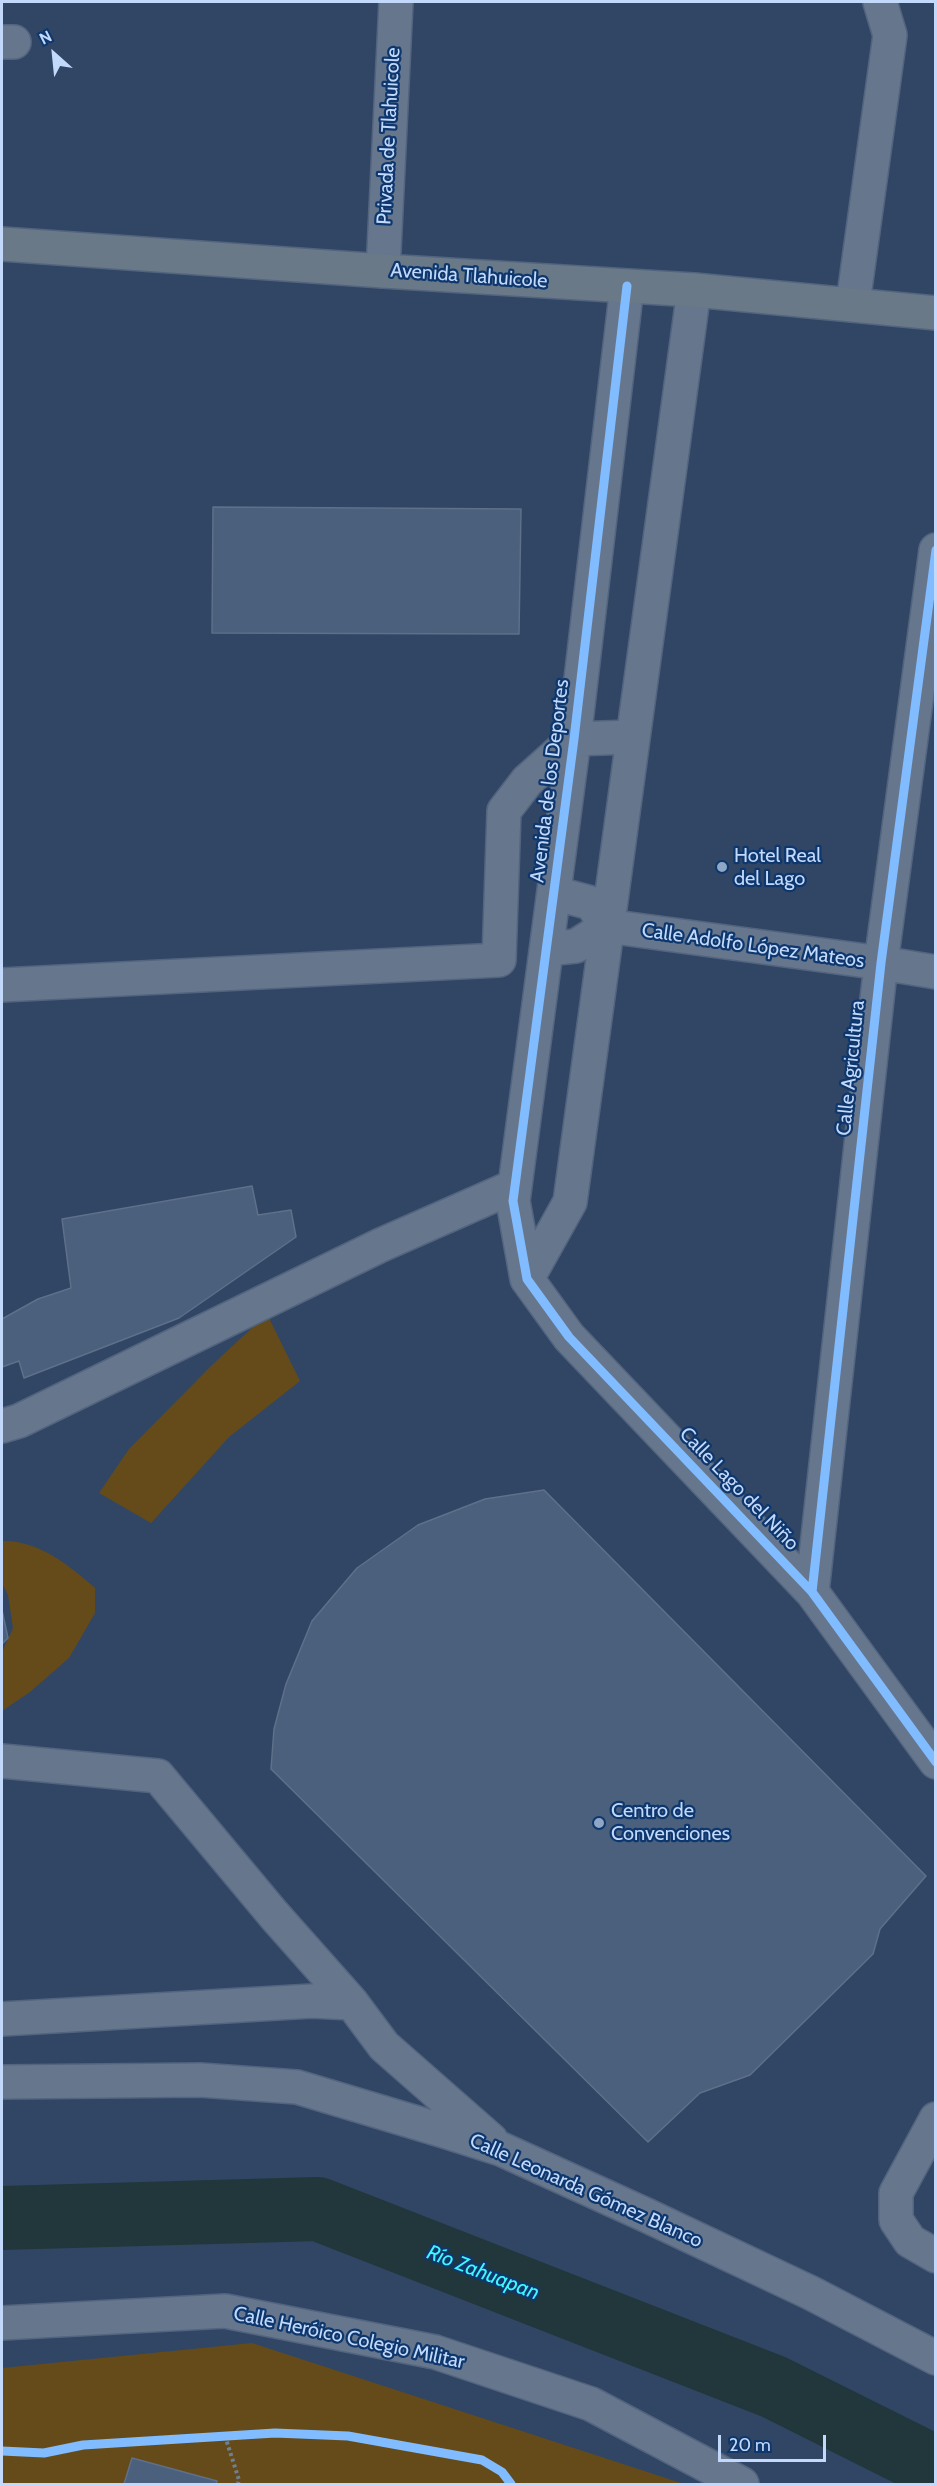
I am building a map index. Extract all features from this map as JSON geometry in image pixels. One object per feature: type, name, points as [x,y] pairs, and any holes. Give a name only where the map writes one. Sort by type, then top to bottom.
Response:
[{"type":"main road","name":"Avenida Tlahuicole","points":[[2,244],[694,290],[853,303],[936,313]]},
{"type":"street","name":"Privada de Tlahuicole","points":[[383,271],[396,2]]},
{"type":"street","points":[[853,303],[890,35],[880,2]]},
{"type":"street","name":"Avenida de los Deportes","points":[[527,1279],[513,1201],[514,1186],[574,739],[627,286]]},
{"type":"street","points":[[527,1279],[570,1202],[694,290]]},
{"type":"street","name":"Calle Agricultura","points":[[812,1592],[881,963],[936,550]]},
{"type":"street","points":[[2,985],[499,960],[504,811],[527,781],[574,739],[633,737]]},
{"type":"street","points":[[554,893],[591,903],[607,926]]},
{"type":"street","points":[[547,949],[576,946],[607,926]]},
{"type":"street","name":"Calle Adolfo López Mateos","points":[[607,926],[936,972]]},
{"type":"street","points":[[2,1426],[19,1421],[381,1245],[514,1186]]},
{"type":"street","name":"Calle Lago del Niño","points":[[527,1279],[569,1337],[812,1592],[936,1762]]},
{"type":"street","points":[[2,1761],[158,1776],[352,2004],[384,2046],[501,2149]]},
{"type":"street","points":[[2,2019],[257,2003],[312,2001],[352,2004]]},
{"type":"street","name":"Calle Leonarda Gómez Blanco","points":[[2,2082],[200,2080],[297,2087],[501,2149],[811,2293],[936,2358]]},
{"type":"street","points":[[936,2119],[896,2193],[896,2220],[910,2241],[936,2256]]},
{"type":"street","name":"Calle Heróico Colegio Militar","points":[[2,2323],[225,2311],[435,2352],[591,2404],[742,2484]]},
{"type":"path","points":[[213,2437],[230,2436],[238,2484]]},
{"type":"shaded area","points":[[267,1314],[300,1381],[229,1437],[151,1523],[99,1493],[129,1449],[212,1365]]},
{"type":"shaded area","points":[[2,1541],[40,1549],[75,1571],[95,1588],[95,1613],[69,1658],[30,1692],[2,1711],[2,1652],[13,1628],[8,1595],[2,1583]]},
{"type":"shaded area","points":[[252,2343],[684,2484],[2,2484],[2,2368]]},
{"type":"building","points":[[213,507],[521,509],[519,634],[212,633]]},
{"type":"building","points":[[252,1186],[258,1215],[291,1210],[296,1237],[179,1318],[24,1378],[19,1361],[2,1367],[2,1319],[38,1299],[71,1288],[62,1219]]},
{"type":"building","name":"Centro de Convenciones","points":[[544,1490],[926,1876],[880,1929],[873,1954],[750,2075],[700,2093],[648,2142],[271,1769],[274,1729],[286,1684],[312,1621],[357,1568],[418,1525],[485,1499]]},
{"type":"building","points":[[2,1610],[8,1638],[2,1644]]},
{"type":"building","points":[[132,2458],[217,2481],[216,2484],[124,2484]]},
{"type":"waterway","name":"Río Zahuapan","points":[[2,2218],[318,2209],[774,2387],[936,2468]]},
{"type":"cycle path","points":[[627,286],[574,739],[513,1201],[527,1279],[569,1337],[812,1592],[936,1762]]},
{"type":"cycle path","points":[[812,1592],[881,963],[936,550]]},
{"type":"cycle path","points":[[2,2451],[44,2453],[83,2445],[275,2433],[348,2436],[482,2460],[502,2472],[511,2484]]},
{"type":"place","name":"Hotel Real del Lago","points":[[722,867]]},
{"type":"place","name":"Centro de Convenciones","points":[[599,1823]]}]
